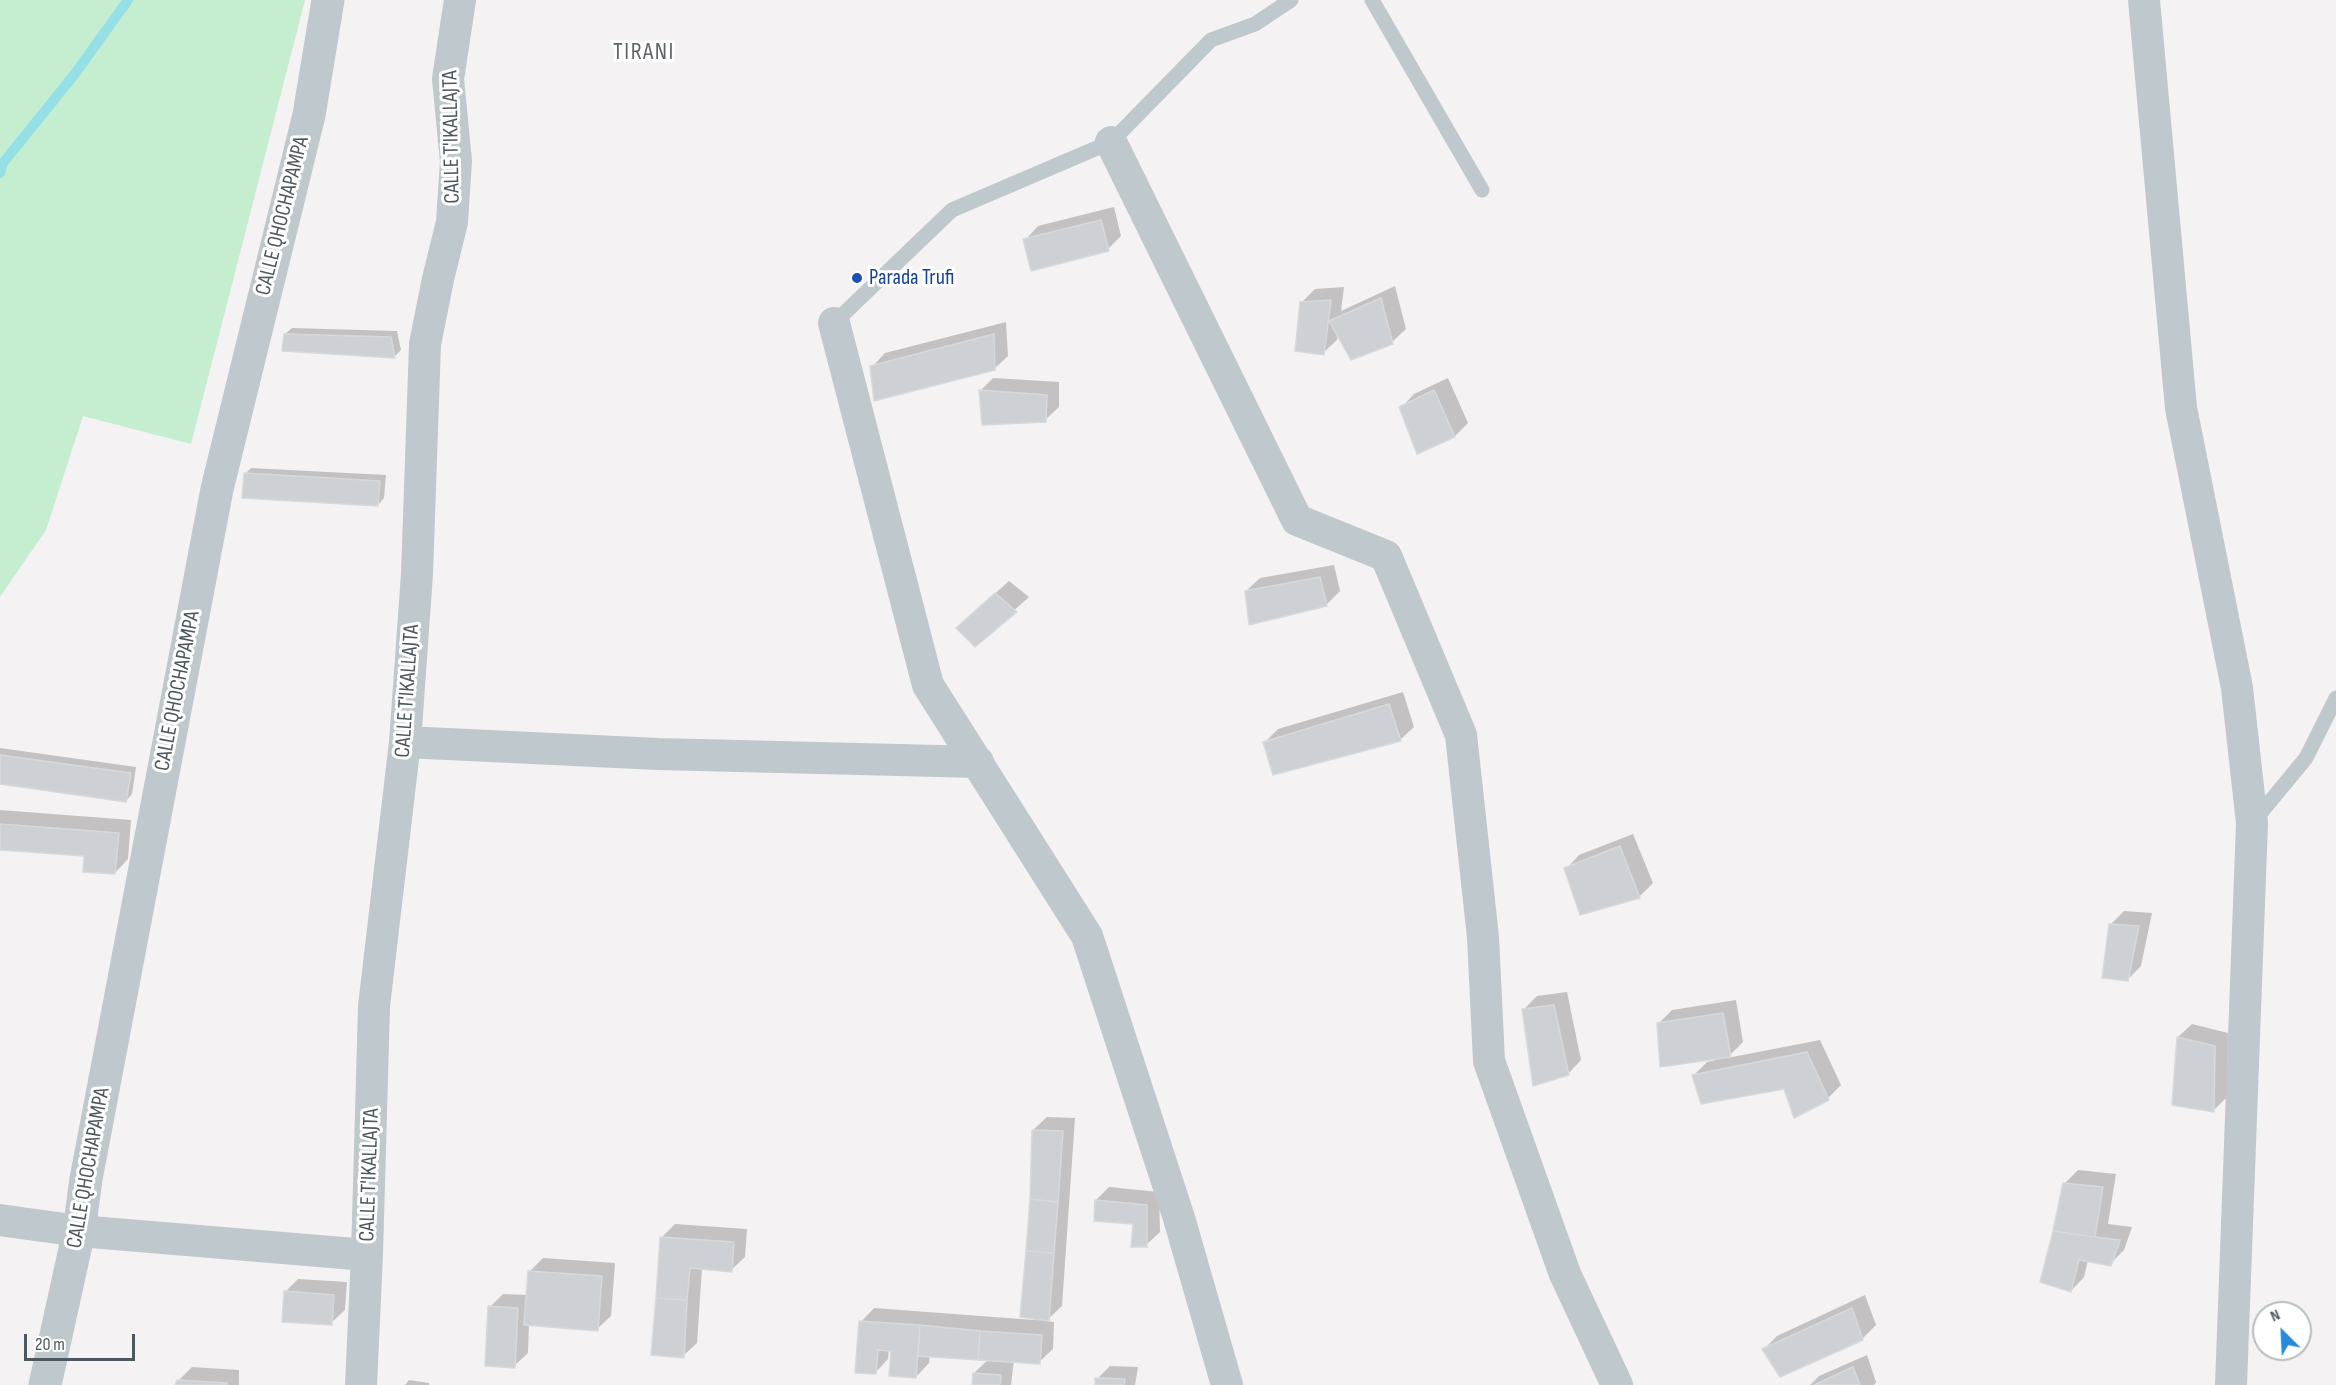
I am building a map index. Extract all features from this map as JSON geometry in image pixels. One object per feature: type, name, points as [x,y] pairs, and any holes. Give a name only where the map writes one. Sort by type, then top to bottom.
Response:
[{"type":"street","name":"CALLE QHOCHAPAMPA","points":[[45,1385],[79,1231],[86,1179],[217,489],[309,115],[328,0]]},
{"type":"street","name":"CALLE T'IKALLAJTA","points":[[361,1385],[368,1255],[374,1006],[405,742],[417,574],[425,344],[452,222],[456,161],[448,79],[460,0]]},
{"type":"street","points":[[2144,0],[2181,408],[2237,688],[2252,823],[2231,1385]]},
{"type":"street","points":[[1111,141],[1297,520],[1386,556],[1461,735],[1483,937],[1489,1061],[1565,1274],[1617,1385]]},
{"type":"street","points":[[834,323],[928,685],[1087,936],[1179,1218],[1227,1385]]},
{"type":"street","points":[[405,742],[658,754],[978,762]]},
{"type":"street","points":[[0,1220],[79,1231],[368,1255]]},
{"type":"lane","points":[[834,323],[952,210],[1111,141],[1211,40],[1255,24],[1291,0]]},
{"type":"lane","points":[[1372,0],[1482,190]]},
{"type":"lane","points":[[2252,823],[2306,758],[2336,698]]},
{"type":"green space","points":[[0,0],[305,0],[191,444],[83,416],[46,530],[0,597]]},
{"type":"building","points":[[1101,220],[1109,251],[1031,271],[1023,239]]},
{"type":"building","points":[[1381,298],[1393,344],[1351,360],[1329,321]]},
{"type":"building","points":[[1331,300],[1324,355],[1295,351],[1300,302]]},
{"type":"building","points":[[284,334],[391,337],[395,358],[282,351]]},
{"type":"building","points":[[994,334],[995,370],[874,401],[870,366]]},
{"type":"building","points":[[979,390],[1047,395],[1046,422],[982,425]]},
{"type":"building","points":[[1434,390],[1455,437],[1417,454],[1399,407]]},
{"type":"building","points":[[244,473],[380,481],[378,506],[242,498]]},
{"type":"building","points":[[1320,577],[1327,606],[1249,625],[1245,591]]},
{"type":"building","points":[[995,593],[1017,612],[975,647],[956,628]]},
{"type":"building","points":[[1389,704],[1401,741],[1273,775],[1263,742]]},
{"type":"building","points":[[0,755],[131,773],[126,802],[0,784]]},
{"type":"building","points":[[0,824],[119,833],[115,874],[83,872],[84,856],[0,850]]},
{"type":"building","points":[[1620,846],[1640,898],[1580,915],[1564,868]]},
{"type":"building","points":[[2109,924],[2139,926],[2128,981],[2102,978]]},
{"type":"building","points":[[1554,1005],[1569,1075],[1533,1086],[1522,1009]]},
{"type":"building","points":[[1723,1013],[1731,1057],[1660,1067],[1657,1023]]},
{"type":"building","points":[[2177,1037],[2215,1046],[2214,1112],[2172,1105]]},
{"type":"building","points":[[1807,1052],[1829,1100],[1794,1118],[1784,1089],[1701,1104],[1692,1075]]},
{"type":"building","points":[[1032,1130],[1063,1131],[1058,1202],[1030,1199]]},
{"type":"building","points":[[2063,1183],[2103,1187],[2095,1237],[2053,1231]]},
{"type":"building","points":[[1030,1199],[1058,1202],[1054,1253],[1026,1251]]},
{"type":"building","points":[[1095,1200],[1147,1205],[1147,1247],[1131,1247],[1133,1224],[1094,1221]]},
{"type":"building","points":[[2053,1231],[2120,1240],[2111,1266],[2079,1260],[2071,1292],[2040,1282]]},
{"type":"building","points":[[660,1237],[734,1242],[732,1272],[690,1268],[687,1300],[656,1298]]},
{"type":"building","points":[[1026,1251],[1054,1253],[1049,1321],[1020,1317]]},
{"type":"building","points":[[528,1271],[602,1276],[598,1331],[524,1325]]},
{"type":"building","points":[[284,1291],[334,1295],[332,1325],[282,1322]]},
{"type":"building","points":[[656,1298],[687,1300],[684,1358],[651,1355]]},
{"type":"building","points":[[488,1306],[518,1308],[515,1368],[485,1366]]},
{"type":"building","points":[[1852,1308],[1863,1340],[1780,1377],[1762,1349]]},
{"type":"building","points":[[859,1321],[920,1325],[916,1378],[889,1376],[891,1351],[878,1350],[876,1374],[855,1373]]},
{"type":"building","points":[[920,1325],[980,1331],[978,1360],[918,1356]]},
{"type":"building","points":[[980,1331],[1042,1335],[1040,1364],[978,1360]]},
{"type":"building","points":[[1853,1367],[1860,1385],[1814,1385]]},
{"type":"building","points":[[973,1373],[1001,1375],[1000,1385],[972,1385]]},
{"type":"building","points":[[1095,1378],[1125,1379],[1124,1385],[1095,1385]]},
{"type":"building","points":[[177,1380],[227,1383],[227,1385],[175,1385]]},
{"type":"waterway","points":[[0,173],[3,163],[74,75],[128,0]]},
{"type":"place","name":"Parada Trufi","points":[[857,278]]},
{"type":"district","name":"TIRANI","points":[[644,53]]}]
